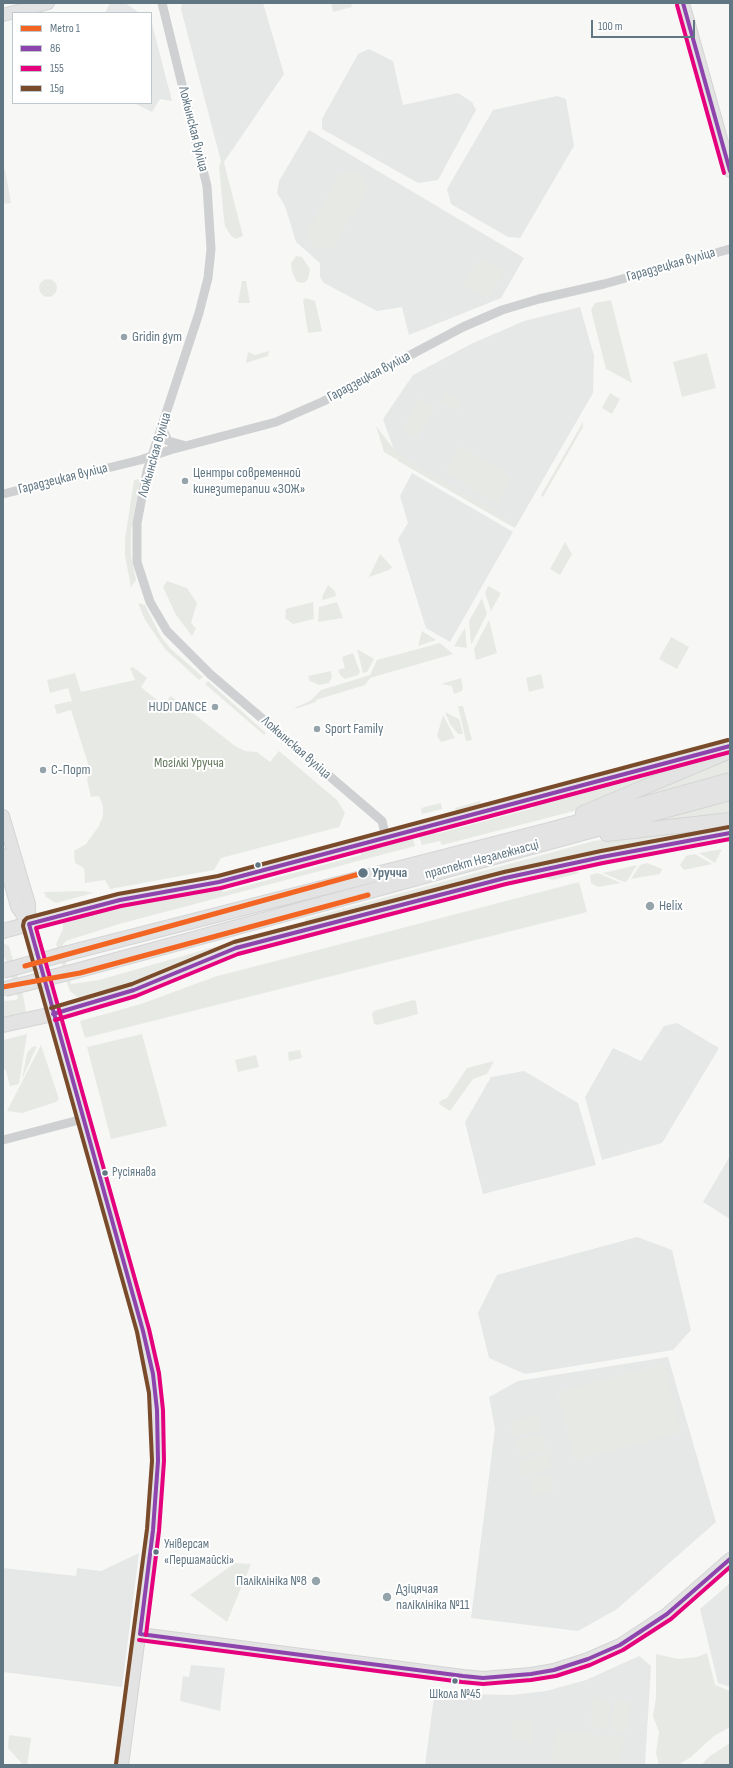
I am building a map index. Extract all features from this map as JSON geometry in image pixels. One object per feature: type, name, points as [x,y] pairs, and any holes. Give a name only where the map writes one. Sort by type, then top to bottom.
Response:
[{"type":"highway","points":[[550,836],[598,807],[730,751]]},
{"type":"highway","name":"праспект Незалежнасці","points":[[4,990],[550,836],[730,780]]},
{"type":"highway","name":"праспект Незалежнасці","points":[[3,971],[68,953],[730,793]]},
{"type":"highway","points":[[550,836],[730,820]]},
{"type":"highway","points":[[3,931],[29,924]]},
{"type":"highway","points":[[3,1025],[53,1014]]},
{"type":"main road","points":[[3,6],[16,3]]},
{"type":"main road","points":[[14,12],[48,3]]},
{"type":"main road","points":[[683,3],[730,171]]},
{"type":"main road","points":[[29,924],[120,900],[219,882],[730,746]]},
{"type":"main road","points":[[3,816],[29,904],[29,924],[53,1014],[143,1331],[155,1392],[159,1444],[158,1475],[152,1538],[122,1765]]},
{"type":"main road","name":"праспект Незалежнасці","points":[[53,1014],[134,990],[224,952],[505,878],[730,833]]},
{"type":"main road","points":[[3,855],[17,907],[29,924]]},
{"type":"main road","points":[[140,1634],[483,1678],[531,1674],[554,1670],[588,1659],[620,1645],[667,1614],[730,1558]]},
{"type":"street","name":"Ложынская вуліца","points":[[162,3],[207,186],[211,250],[208,278],[199,313],[147,471],[137,523],[137,562],[150,602],[167,631],[210,674],[382,821],[386,838]]},
{"type":"street","name":"Гарадзецкая вуліца","points":[[3,494],[140,460],[153,455],[276,422],[324,402],[463,327],[502,310],[539,299],[604,284],[730,249]]},
{"type":"street","points":[[162,428],[168,441],[186,446]]},
{"type":"street","points":[[140,460],[144,463],[147,471]]},
{"type":"street","points":[[3,1140],[83,1119]]},
{"type":"shaded area","points":[[110,3],[125,3],[138,12],[106,12]]},
{"type":"shaded area","points":[[182,3],[263,3],[284,74],[222,165],[181,9]]},
{"type":"shaded area","points":[[152,24],[172,101],[160,99],[152,112],[136,104],[152,104]]},
{"type":"shaded area","points":[[369,49],[393,61],[403,105],[458,93],[472,102],[476,110],[438,180],[418,183],[322,129],[322,119],[358,54]]},
{"type":"shaded area","points":[[557,96],[566,99],[574,146],[520,238],[508,237],[451,204],[447,189],[493,110]]},
{"type":"shaded area","points":[[309,130],[524,258],[501,298],[409,335],[402,307],[377,311],[324,283],[320,277],[320,263],[296,242],[285,206],[277,193],[279,181]]},
{"type":"shaded area","points":[[580,307],[594,356],[593,393],[515,528],[398,461],[383,419],[413,375],[471,344],[524,321]]},
{"type":"shaded area","points":[[412,473],[513,532],[450,642],[426,628],[398,539],[408,523],[400,496]]},
{"type":"shaded area","points":[[677,1023],[719,1048],[662,1143],[602,1160],[585,1097],[613,1048],[641,1061],[664,1026]]},
{"type":"shaded area","points":[[524,1071],[578,1103],[596,1165],[483,1194],[465,1122],[491,1077]]},
{"type":"shaded area","points":[[730,1156],[730,1219],[703,1202]]},
{"type":"shaded area","points":[[637,1237],[672,1250],[691,1330],[673,1350],[525,1374],[489,1358],[478,1313],[497,1275]]},
{"type":"shaded area","points":[[668,1357],[716,1522],[617,1609],[578,1631],[471,1618],[495,1429],[489,1397],[518,1381]]},
{"type":"shaded area","points":[[139,1553],[122,1687],[3,1672],[3,1568],[76,1576],[77,1568],[101,1571]]},
{"type":"shaded area","points":[[730,1583],[730,1687],[718,1683],[700,1609]]},
{"type":"shaded area","points":[[639,1656],[651,1666],[645,1765],[425,1765],[435,1690],[468,1694],[512,1695],[546,1691],[586,1680]]},
{"type":"shaded area","points":[[191,1665],[225,1668],[220,1711],[180,1701],[183,1676],[189,1677]]},
{"type":"green space","points":[[331,3],[351,3],[352,7],[333,12]]},
{"type":"green space","points":[[223,159],[243,236],[236,239],[231,236],[225,226],[224,220],[219,166]]},
{"type":"green space","points":[[3,169],[5,169],[11,203],[3,204]]},
{"type":"green space","points":[[350,170],[359,172],[365,180],[367,190],[333,247],[324,249],[315,247],[309,240],[307,232],[340,174]]},
{"type":"green space","points":[[296,256],[302,257],[310,269],[308,279],[304,283],[297,282],[292,272],[291,263]]},
{"type":"green space","points":[[480,258],[504,272],[488,299],[463,285]]},
{"type":"green space","points":[[48,279],[54,282],[57,288],[54,294],[48,297],[42,294],[39,288],[42,282]]},
{"type":"green space","points":[[242,281],[246,281],[250,303],[238,303]]},
{"type":"green space","points":[[306,298],[315,301],[322,331],[308,333],[303,300]]},
{"type":"green space","points":[[611,300],[632,383],[606,369],[591,310],[595,303]]},
{"type":"green space","points":[[269,351],[268,356],[246,363],[248,352],[255,355]]},
{"type":"green space","points":[[707,353],[716,388],[682,397],[673,362]]},
{"type":"green space","points":[[447,393],[463,402],[458,410],[442,401]]},
{"type":"green space","points":[[610,393],[620,399],[612,414],[602,408]]},
{"type":"green space","points":[[420,398],[435,407],[417,437],[402,428]]},
{"type":"green space","points":[[583,422],[583,427],[543,497],[541,495]]},
{"type":"green space","points":[[376,426],[394,449],[415,465],[508,519],[515,528],[384,452]]},
{"type":"green space","points":[[461,446],[512,477],[496,503],[445,472]]},
{"type":"green space","points":[[138,479],[140,482],[131,530],[131,556],[136,580],[131,587],[125,556],[125,539],[134,480]]},
{"type":"green space","points":[[565,542],[572,554],[560,575],[550,569]]},
{"type":"green space","points":[[380,554],[392,567],[389,570],[369,577]]},
{"type":"green space","points":[[167,581],[187,588],[197,603],[191,623],[196,628],[192,636],[176,615],[163,587]]},
{"type":"green space","points":[[328,585],[335,591],[336,596],[323,600],[322,597]]},
{"type":"green space","points":[[488,586],[501,593],[491,611],[485,593]]},
{"type":"green space","points":[[482,598],[487,614],[471,645],[469,621]]},
{"type":"green space","points":[[313,602],[314,619],[293,624],[285,618],[286,609]]},
{"type":"green space","points":[[337,602],[343,618],[318,622],[319,607]]},
{"type":"green space","points":[[138,603],[145,605],[161,637],[171,649],[203,677],[199,680],[165,649],[145,620]]},
{"type":"green space","points":[[489,620],[497,653],[476,660],[474,649]]},
{"type":"green space","points":[[465,628],[467,648],[454,646]]},
{"type":"green space","points":[[422,631],[436,640],[418,646]]},
{"type":"green space","points":[[671,637],[689,647],[677,669],[659,659]]},
{"type":"green space","points":[[440,643],[453,654],[370,678],[365,685],[316,700],[316,702],[298,708],[294,708],[310,701],[321,690],[370,675],[377,660]]},
{"type":"green space","points":[[357,649],[374,659],[367,672],[363,673]]},
{"type":"green space","points":[[353,653],[360,672],[358,675],[345,679],[340,675],[338,670],[345,668],[342,657]]},
{"type":"green space","name":"Могілкі Уручча","points":[[133,667],[147,678],[141,687],[163,705],[171,696],[235,746],[245,751],[257,752],[270,762],[279,751],[337,800],[345,813],[339,827],[221,858],[214,870],[110,889],[105,880],[85,883],[84,868],[75,863],[74,851],[86,844],[99,826],[103,815],[103,806],[99,796],[91,797],[87,780],[90,770],[71,710],[57,714],[54,705],[72,701],[68,688],[50,693],[47,680],[75,673],[81,692],[135,680],[130,668]]},
{"type":"green space","points":[[331,671],[332,677],[329,683],[319,685],[310,681],[308,676]]},
{"type":"green space","points":[[541,674],[544,688],[529,692],[526,678]]},
{"type":"green space","points":[[461,678],[463,688],[462,691],[454,694],[452,686],[441,684]]},
{"type":"green space","points":[[208,681],[266,733],[264,735],[205,684]]},
{"type":"green space","points":[[458,706],[463,706],[472,740],[466,741]]},
{"type":"green space","points":[[445,712],[459,719],[463,734],[458,734],[450,724]]},
{"type":"green space","points":[[443,715],[455,738],[441,742],[437,736]]},
{"type":"green space","points":[[708,754],[578,810],[442,845],[440,841],[422,845],[418,834],[435,829],[436,834],[534,808],[533,804]]},
{"type":"green space","points":[[730,754],[730,772],[609,805]]},
{"type":"green space","points":[[480,801],[481,805],[456,812],[455,808]]},
{"type":"green space","points":[[730,801],[730,815],[635,826]]},
{"type":"green space","points":[[441,803],[442,809],[422,814],[421,808]]},
{"type":"green space","points":[[730,823],[730,828],[533,866],[306,925],[305,919],[594,841]]},
{"type":"green space","points":[[412,836],[415,846],[119,924],[66,941],[62,946],[71,984],[99,980],[280,928],[281,929],[222,946],[137,986],[80,999],[70,991],[56,944],[63,929],[63,920],[108,908],[221,887],[223,892],[361,855],[360,850]]},
{"type":"green space","points":[[722,849],[715,863],[699,853]]},
{"type":"green space","points":[[695,854],[712,864],[684,870],[680,865],[686,856]]},
{"type":"green space","points":[[647,863],[662,869],[660,874],[631,879],[640,865]]},
{"type":"green space","points":[[637,865],[627,881],[624,882],[603,873]]},
{"type":"green space","points":[[572,869],[579,873],[553,880],[545,878],[545,875]]},
{"type":"green space","points":[[598,873],[621,883],[598,887],[591,883],[590,875]]},
{"type":"green space","points":[[579,882],[587,912],[85,1038],[80,1021],[141,1004],[214,977]]},
{"type":"green space","points":[[84,891],[93,893],[56,903],[46,897],[44,892]]},
{"type":"green space","points":[[3,943],[9,946],[23,995],[26,1012],[3,1018],[3,1001],[16,1000],[18,998],[5,958],[3,958]]},
{"type":"green space","points":[[413,1000],[416,1001],[418,1014],[378,1025],[374,1024],[372,1014],[374,1011]]},
{"type":"green space","points":[[27,1034],[19,1084],[10,1086],[6,1071],[3,1067],[3,1040]]},
{"type":"green space","points":[[142,1034],[167,1126],[111,1139],[87,1047]]},
{"type":"green space","points":[[41,1045],[59,1099],[56,1102],[22,1113],[7,1111]]},
{"type":"green space","points":[[37,1046],[22,1079],[27,1053],[32,1047]]},
{"type":"green space","points":[[300,1050],[302,1058],[289,1061],[288,1052]]},
{"type":"green space","points":[[256,1055],[259,1067],[238,1072],[235,1060]]},
{"type":"green space","points":[[494,1061],[487,1074],[473,1079],[450,1111],[439,1104],[440,1101],[447,1098],[467,1068]]},
{"type":"green space","points":[[664,1364],[681,1432],[575,1460],[558,1392]]},
{"type":"green space","points":[[538,1415],[542,1429],[513,1436],[510,1422]]},
{"type":"green space","points":[[542,1434],[546,1449],[520,1456],[516,1441]]},
{"type":"green space","points":[[548,1453],[552,1468],[523,1475],[519,1461]]},
{"type":"green space","points":[[550,1474],[554,1490],[534,1495],[530,1479]]},
{"type":"green space","points":[[235,1563],[251,1564],[227,1622],[190,1595]]},
{"type":"green space","points":[[707,1653],[715,1685],[730,1691],[730,1727],[714,1736],[691,1757],[678,1765],[659,1765],[656,1753],[659,1732],[653,1716],[656,1698],[656,1654],[678,1659],[697,1657]]},
{"type":"green space","points":[[593,1698],[610,1700],[606,1728],[590,1726]]},
{"type":"green space","points":[[615,1700],[631,1703],[627,1731],[611,1729]]},
{"type":"green space","points":[[514,1720],[532,1722],[530,1742],[511,1739]]},
{"type":"green space","points":[[556,1730],[623,1738],[620,1765],[551,1765]]},
{"type":"green space","points":[[9,1735],[31,1738],[27,1765],[23,1765],[8,1748]]},
{"type":"green space","points":[[730,1743],[730,1765],[701,1765],[710,1756]]},
{"type":"metro line","name":"1","points":[[25,966],[363,873]]},
{"type":"metro line","name":"1","points":[[3,987],[80,973],[368,895]]},
{"type":"transit line","name":"86","points":[[683,3],[730,171]]},
{"type":"transit line","name":"155","points":[[677,5],[724,173]]},
{"type":"transit line","name":"15д","points":[[116,1764],[147,1529],[152,1461],[149,1393],[137,1332],[23,926],[24,921],[27,918],[118,894],[218,876],[728,740]]},
{"type":"transit line","name":"86","points":[[140,1634],[153,1530],[158,1461],[157,1410],[153,1374],[143,1331],[29,924],[120,900],[219,882],[730,746]]},
{"type":"transit line","name":"155","points":[[146,1635],[159,1531],[164,1461],[163,1410],[159,1373],[149,1329],[36,928],[121,906],[221,888],[730,752]]},
{"type":"transit line","name":"15д","points":[[51,1008],[132,984],[234,942],[504,872],[601,851],[729,827]]},
{"type":"transit line","name":"86","points":[[53,1014],[134,990],[236,948],[505,878],[602,857],[730,833]]},
{"type":"transit line","name":"155","points":[[55,1020],[136,996],[238,954],[506,884],[603,863],[730,839]]},
{"type":"transit line","name":"86","points":[[140,1634],[463,1676],[483,1678],[531,1674],[554,1670],[588,1659],[620,1645],[667,1614],[730,1559]]},
{"type":"transit line","name":"155","points":[[139,1640],[462,1682],[483,1684],[531,1680],[556,1676],[590,1665],[623,1650],[671,1619],[730,1567]]},
{"type":"place","name":"Gridin gym","points":[[124,337]]},
{"type":"place","name":"Центры современной кинезитерапии «ЗОЖ»","points":[[185,481]]},
{"type":"place","name":"HUDI DANCE","points":[[215,707]]},
{"type":"place","name":"Sport Family","points":[[317,729]]},
{"type":"place","name":"С-Порт","points":[[43,770]]},
{"type":"place","name":"Уручча","points":[[363,873]]},
{"type":"place","name":"Helix","points":[[650,906]]},
{"type":"place","name":"Русіянава","points":[[105,1173]]},
{"type":"place","name":"Універсам «Першамайскі»","points":[[156,1552]]},
{"type":"place","name":"Паліклініка №8","points":[[316,1581]]},
{"type":"place","name":"Дзіцячая паліклініка №11","points":[[387,1597]]},
{"type":"place","name":"Школа №45","points":[[455,1681]]}]
